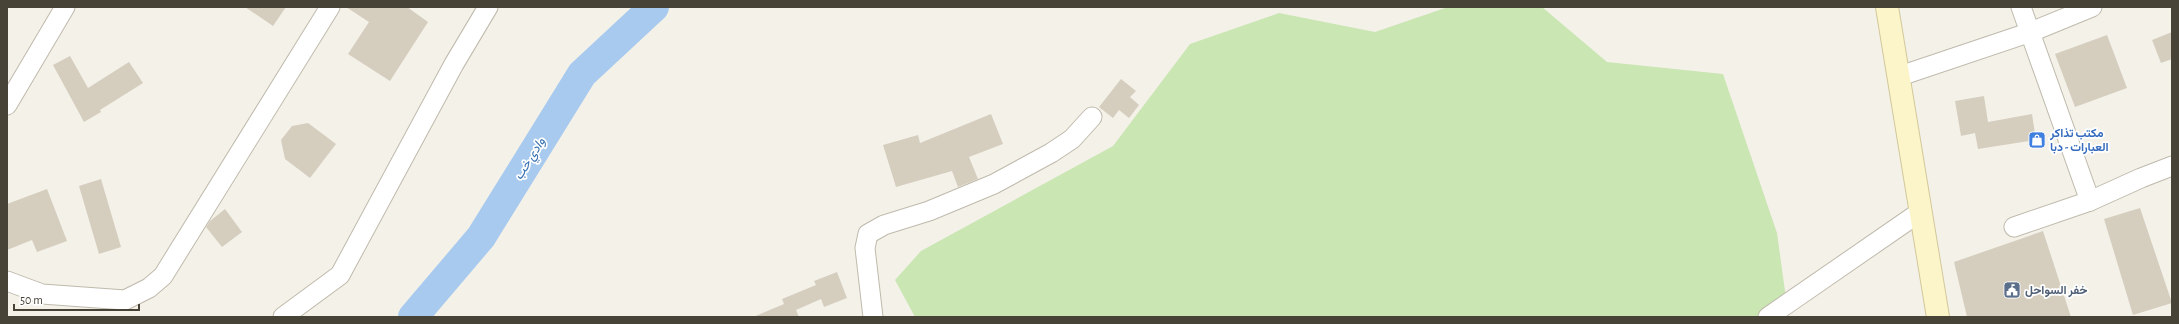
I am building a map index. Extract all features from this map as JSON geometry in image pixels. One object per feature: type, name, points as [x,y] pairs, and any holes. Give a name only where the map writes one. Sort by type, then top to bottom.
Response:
[{"type":"street","points":[[7,105],[65,7]]},
{"type":"street","points":[[7,281],[42,294],[125,300],[149,288],[163,276],[330,7]]},
{"type":"street","points":[[283,317],[340,275],[450,71],[488,7]]},
{"type":"street","points":[[1888,7],[1938,317]]},
{"type":"street","points":[[2021,7],[2090,200]]},
{"type":"street","points":[[1900,76],[2031,32],[2092,7]]},
{"type":"street","points":[[873,317],[865,248],[868,234],[884,225],[929,211],[994,184],[1051,153],[1072,139],[1092,116]]},
{"type":"street","points":[[2014,227],[2090,200],[2172,166]]},
{"type":"street","points":[[1768,317],[1920,212]]},
{"type":"green space","points":[[1448,7],[1542,7],[1607,62],[1723,74],[1777,233],[1788,313],[1781,317],[915,317],[895,280],[921,251],[1113,146],[1190,44],[1279,13],[1375,32]]},
{"type":"building","points":[[245,7],[286,7],[273,26]]},
{"type":"building","points":[[346,7],[407,7],[428,22],[390,81],[348,54],[369,22]]},
{"type":"building","points":[[2172,32],[2172,59],[2161,63],[2152,40]]},
{"type":"building","points":[[2107,35],[2127,88],[2075,107],[2055,54]]},
{"type":"building","points":[[70,56],[88,88],[129,62],[143,83],[84,122],[53,65]]},
{"type":"building","points":[[1121,79],[1136,91],[1130,97],[1139,105],[1129,118],[1119,110],[1113,118],[1099,107]]},
{"type":"building","points":[[1984,96],[1988,122],[2032,114],[2036,140],[1978,149],[1975,133],[1961,136],[1955,101]]},
{"type":"building","points":[[991,114],[1003,144],[969,157],[978,179],[958,187],[952,171],[896,187],[883,145],[918,135],[920,143]]},
{"type":"building","points":[[308,123],[336,144],[310,178],[285,159],[281,140],[292,126]]},
{"type":"building","points":[[101,179],[121,247],[99,254],[79,186]]},
{"type":"building","points":[[47,189],[67,241],[37,252],[32,240],[7,250],[7,204]]},
{"type":"building","points":[[2140,208],[2172,303],[2133,315],[2104,219]]},
{"type":"building","points":[[225,209],[242,232],[222,247],[206,227],[210,221]]},
{"type":"building","name":"خفر السواحل","points":[[2043,231],[2071,317],[1967,317],[1954,262]]},
{"type":"building","points":[[837,272],[847,298],[824,307],[821,299],[796,310],[799,317],[753,317],[784,304],[782,299],[816,285],[814,281]]},
{"type":"waterway","name":"وادي خب","points":[[413,317],[481,237],[582,74],[654,7]]},
{"type":"place","name":"مكتب تذاكر العبارات - دبا","points":[[2037,140]]},
{"type":"place","name":"خفر السواحل","points":[[2012,290]]}]
